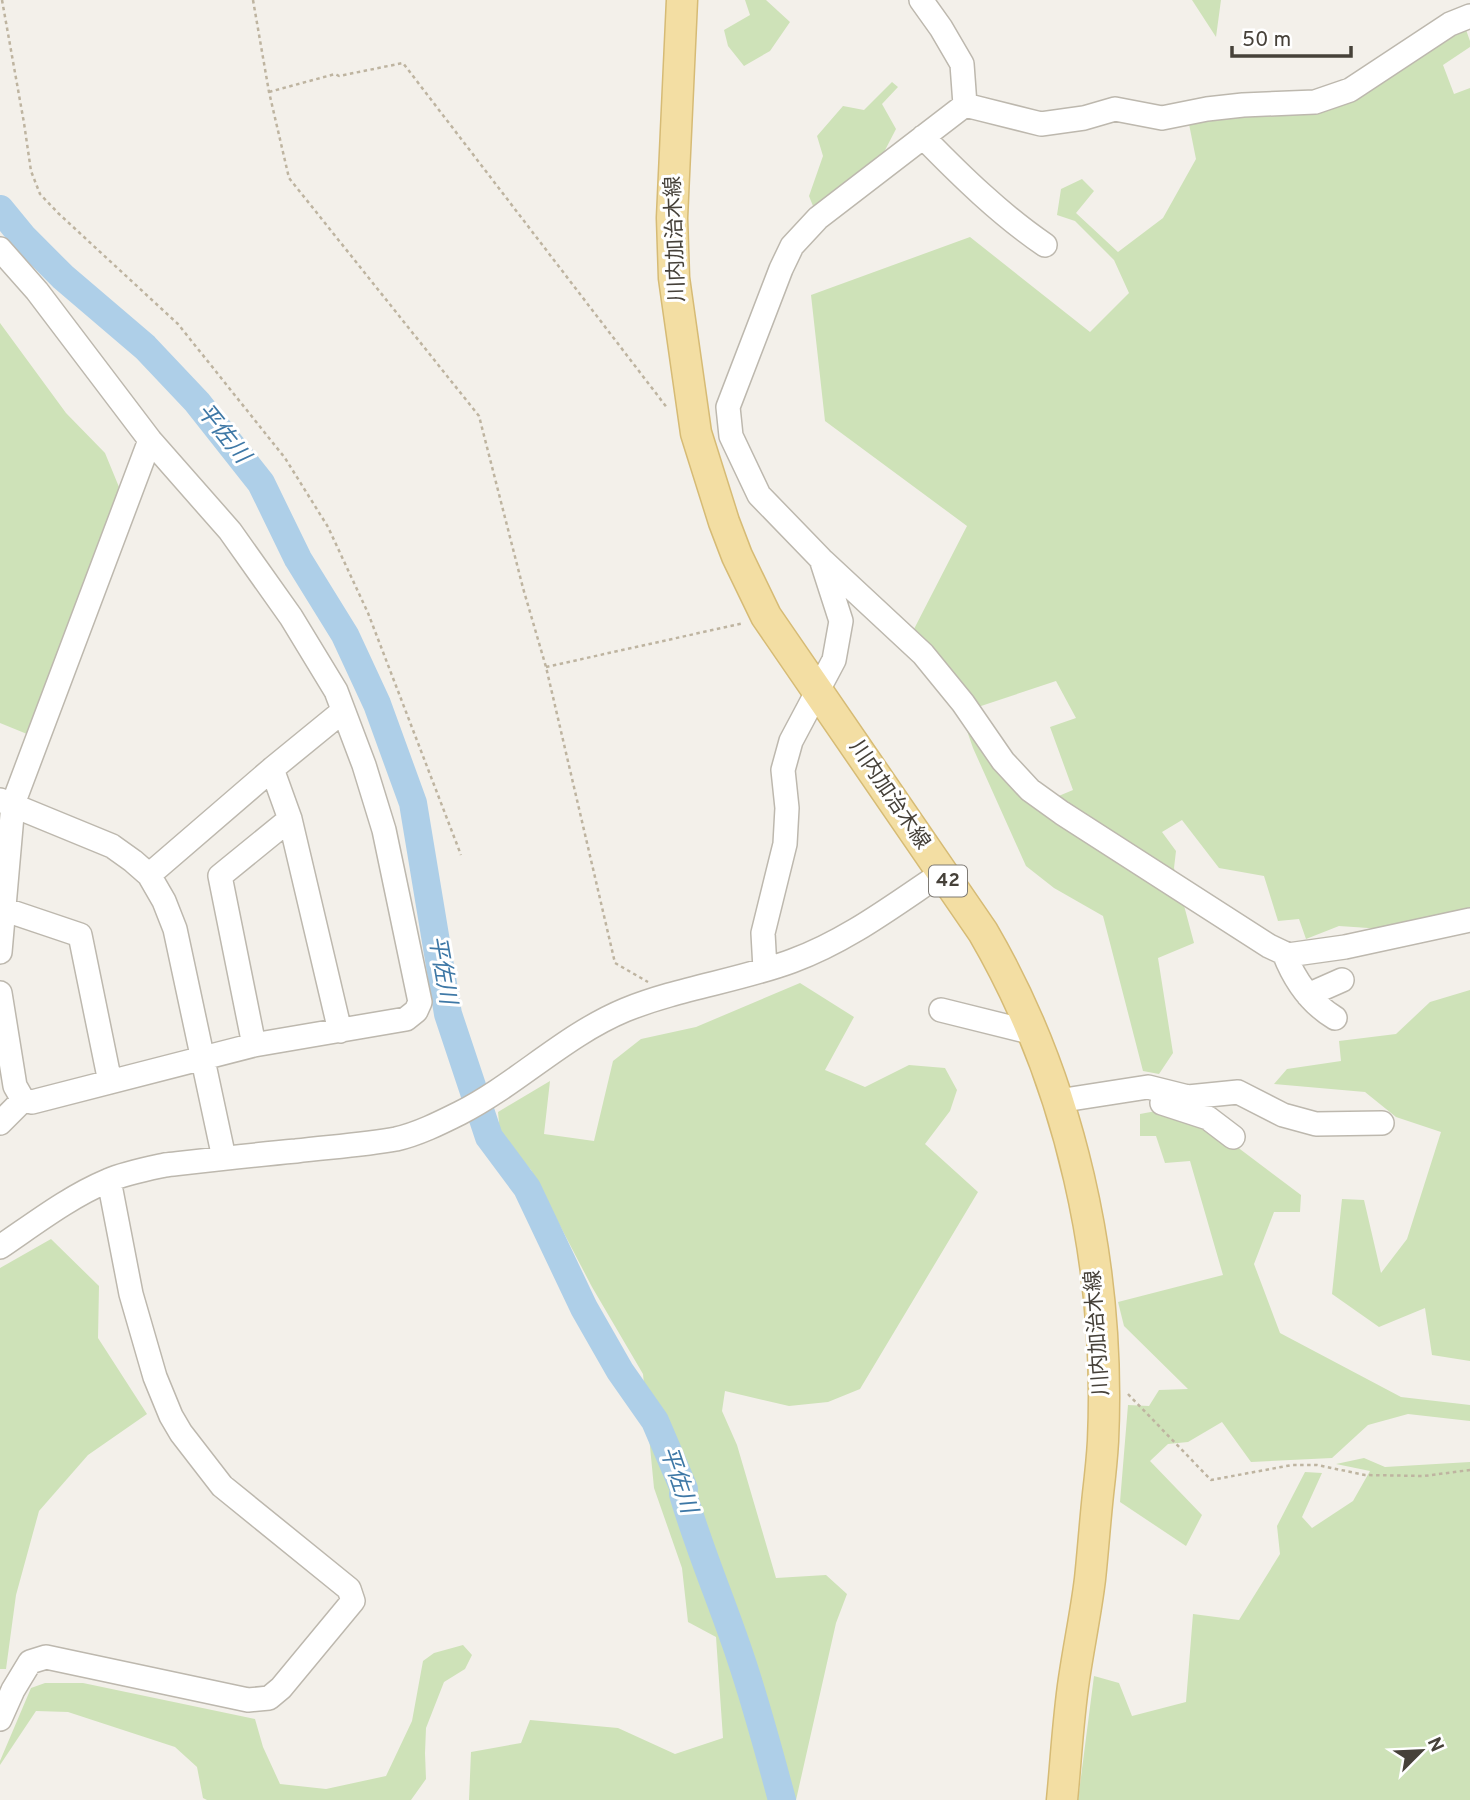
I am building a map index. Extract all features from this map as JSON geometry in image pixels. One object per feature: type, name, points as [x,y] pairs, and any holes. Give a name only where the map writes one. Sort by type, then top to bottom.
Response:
[{"type":"main road","name":"川内加治木線","points":[[682,0],[672,218],[674,278],[696,433],[720,511],[737,556],[766,616],[983,932],[1004,969],[1034,1033],[1058,1101],[1083,1198],[1099,1293],[1103,1442],[1090,1579],[1074,1682],[1062,1800]]},
{"type":"street","points":[[921,0],[962,64],[965,105]]},
{"type":"street","points":[[965,105],[1041,124],[1115,110],[1162,118],[1243,105],[1315,103],[1350,90],[1450,24],[1470,16]]},
{"type":"street","points":[[965,105],[818,218],[792,246],[728,407],[731,436],[759,495],[821,559],[923,654],[1003,761],[1030,790],[1269,946],[1288,955],[1345,947],[1470,920]]},
{"type":"street","points":[[923,137],[954,170],[1017,227],[1045,246]]},
{"type":"street","points":[[0,249],[37,291],[150,440],[230,531],[291,617],[336,691],[364,765],[384,830],[420,1002],[416,1011],[406,1018],[254,1045],[32,1102],[23,1100],[15,1086],[0,993]]},
{"type":"street","points":[[0,952],[7,802],[150,440]]},
{"type":"street","points":[[765,969],[764,933],[785,844],[787,808],[783,771],[791,741],[834,660],[841,621],[821,559]]},
{"type":"street","points":[[149,876],[343,711]]},
{"type":"street","points":[[272,769],[290,819],[340,1031]]},
{"type":"street","points":[[7,802],[113,846],[149,876],[164,901],[175,929],[224,1158]]},
{"type":"street","points":[[254,1045],[220,876],[290,819]]},
{"type":"street","points":[[0,1247],[78,1196],[108,1180],[165,1165],[398,1138],[432,1126],[499,1090],[601,1022],[666,995],[791,962],[833,944],[942,873]]},
{"type":"street","points":[[3,909],[80,935],[110,1082]]},
{"type":"street","points":[[1284,953],[1291,972],[1308,995],[1335,1018]]},
{"type":"street","points":[[1308,995],[1342,980]]},
{"type":"street","points":[[941,1010],[1034,1033]]},
{"type":"street","points":[[1058,1101],[1148,1087],[1188,1097],[1238,1092],[1283,1115],[1316,1124],[1382,1123]]},
{"type":"street","points":[[1108,1092],[1169,1105],[1208,1118],[1233,1137]]},
{"type":"street","points":[[0,1123],[23,1100]]},
{"type":"street","points":[[0,1718],[30,1662],[46,1657],[248,1700],[269,1698],[281,1688],[352,1601],[349,1589],[222,1486],[171,1416],[155,1377],[137,1318],[108,1180]]},
{"type":"path","points":[[2,0],[30,171],[40,194],[58,214],[178,324],[285,458],[328,527],[368,613],[461,855]]},
{"type":"path","points":[[253,0],[269,92],[289,178],[479,416],[545,667],[615,963],[666,995]]},
{"type":"path","points":[[269,92],[335,74],[339,76],[403,63],[670,412]]},
{"type":"path","points":[[545,667],[739,625],[766,616]]},
{"type":"path","points":[[1103,1376],[1120,1386],[1212,1480],[1292,1465],[1317,1465],[1365,1475],[1424,1476],[1470,1469]]},
{"type":"green space","points":[[745,0],[766,0],[790,22],[770,51],[744,66],[728,46],[724,30],[750,15]]},
{"type":"green space","points":[[1192,0],[1221,0],[1216,37]]},
{"type":"green space","points":[[1465,27],[1470,47],[1443,65],[1454,94],[1470,88],[1470,909],[1383,929],[1339,926],[1306,939],[1299,919],[1278,921],[1264,876],[1219,868],[1182,820],[1162,832],[1176,851],[1174,868],[1194,943],[1158,958],[1173,1053],[1159,1074],[1143,1071],[1103,916],[1054,888],[1026,866],[966,728],[1037,805],[1073,790],[1050,727],[1076,718],[1056,681],[978,707],[914,629],[967,526],[825,421],[811,295],[970,237],[1090,332],[1129,293],[1114,260],[1075,221],[1057,215],[1061,189],[1082,179],[1094,191],[1076,213],[1118,252],[1163,218],[1196,159],[1189,124],[1240,113],[1322,110]]},
{"type":"green space","points":[[892,82],[898,87],[882,104],[896,129],[882,156],[813,206],[809,196],[823,156],[817,136],[843,106],[864,110]]},
{"type":"green space","points":[[0,323],[66,413],[105,453],[119,487],[27,734],[0,723]]},
{"type":"green space","points":[[800,983],[854,1017],[825,1070],[865,1087],[909,1065],[945,1068],[957,1090],[950,1111],[925,1144],[978,1192],[860,1389],[828,1402],[789,1406],[725,1391],[722,1411],[737,1445],[776,1578],[826,1575],[847,1594],[836,1623],[796,1800],[469,1800],[471,1752],[521,1743],[530,1720],[618,1728],[675,1754],[723,1738],[716,1637],[688,1622],[682,1568],[654,1488],[643,1374],[592,1287],[531,1170],[500,1134],[498,1112],[550,1081],[544,1134],[594,1141],[613,1061],[641,1039],[696,1027]]},
{"type":"green space","points":[[1470,990],[1470,1361],[1432,1355],[1425,1308],[1379,1327],[1332,1294],[1342,1199],[1364,1200],[1381,1273],[1407,1239],[1441,1132],[1396,1117],[1365,1092],[1274,1084],[1287,1069],[1341,1061],[1339,1041],[1396,1034],[1430,1002]]},
{"type":"green space","points":[[1156,1111],[1216,1131],[1301,1195],[1300,1212],[1274,1212],[1254,1264],[1280,1333],[1401,1397],[1470,1405],[1470,1421],[1408,1414],[1368,1425],[1332,1458],[1251,1462],[1222,1422],[1188,1442],[1168,1444],[1150,1461],[1202,1515],[1186,1546],[1120,1502],[1128,1405],[1149,1406],[1159,1390],[1188,1389],[1124,1326],[1118,1302],[1223,1275],[1190,1161],[1165,1163],[1156,1136],[1140,1136],[1140,1114]]},
{"type":"green space","points":[[51,1239],[99,1286],[98,1338],[147,1414],[88,1455],[39,1511],[16,1595],[6,1669],[0,1669],[0,1268]]},
{"type":"green space","points":[[1364,1458],[1385,1467],[1470,1462],[1470,1800],[1078,1800],[1094,1676],[1119,1683],[1132,1716],[1186,1702],[1193,1614],[1239,1620],[1280,1554],[1277,1526],[1305,1472],[1322,1473],[1302,1517],[1312,1528],[1353,1501],[1370,1471],[1336,1464]]},
{"type":"green space","points":[[463,1645],[472,1655],[465,1669],[444,1682],[426,1728],[426,1779],[411,1800],[207,1800],[203,1798],[197,1767],[175,1747],[68,1712],[36,1711],[0,1765],[31,1688],[45,1683],[83,1683],[255,1719],[263,1747],[280,1784],[326,1789],[386,1776],[412,1721],[423,1661],[434,1653]]},
{"type":"waterway","name":"平佐川","points":[[0,209],[23,237],[63,277],[145,347],[197,402],[261,483],[298,559],[345,635],[377,704],[413,803],[448,1014],[489,1137],[527,1188],[584,1308],[620,1371],[655,1421],[684,1489],[683,1494],[696,1535],[740,1656],[782,1800]]}]
